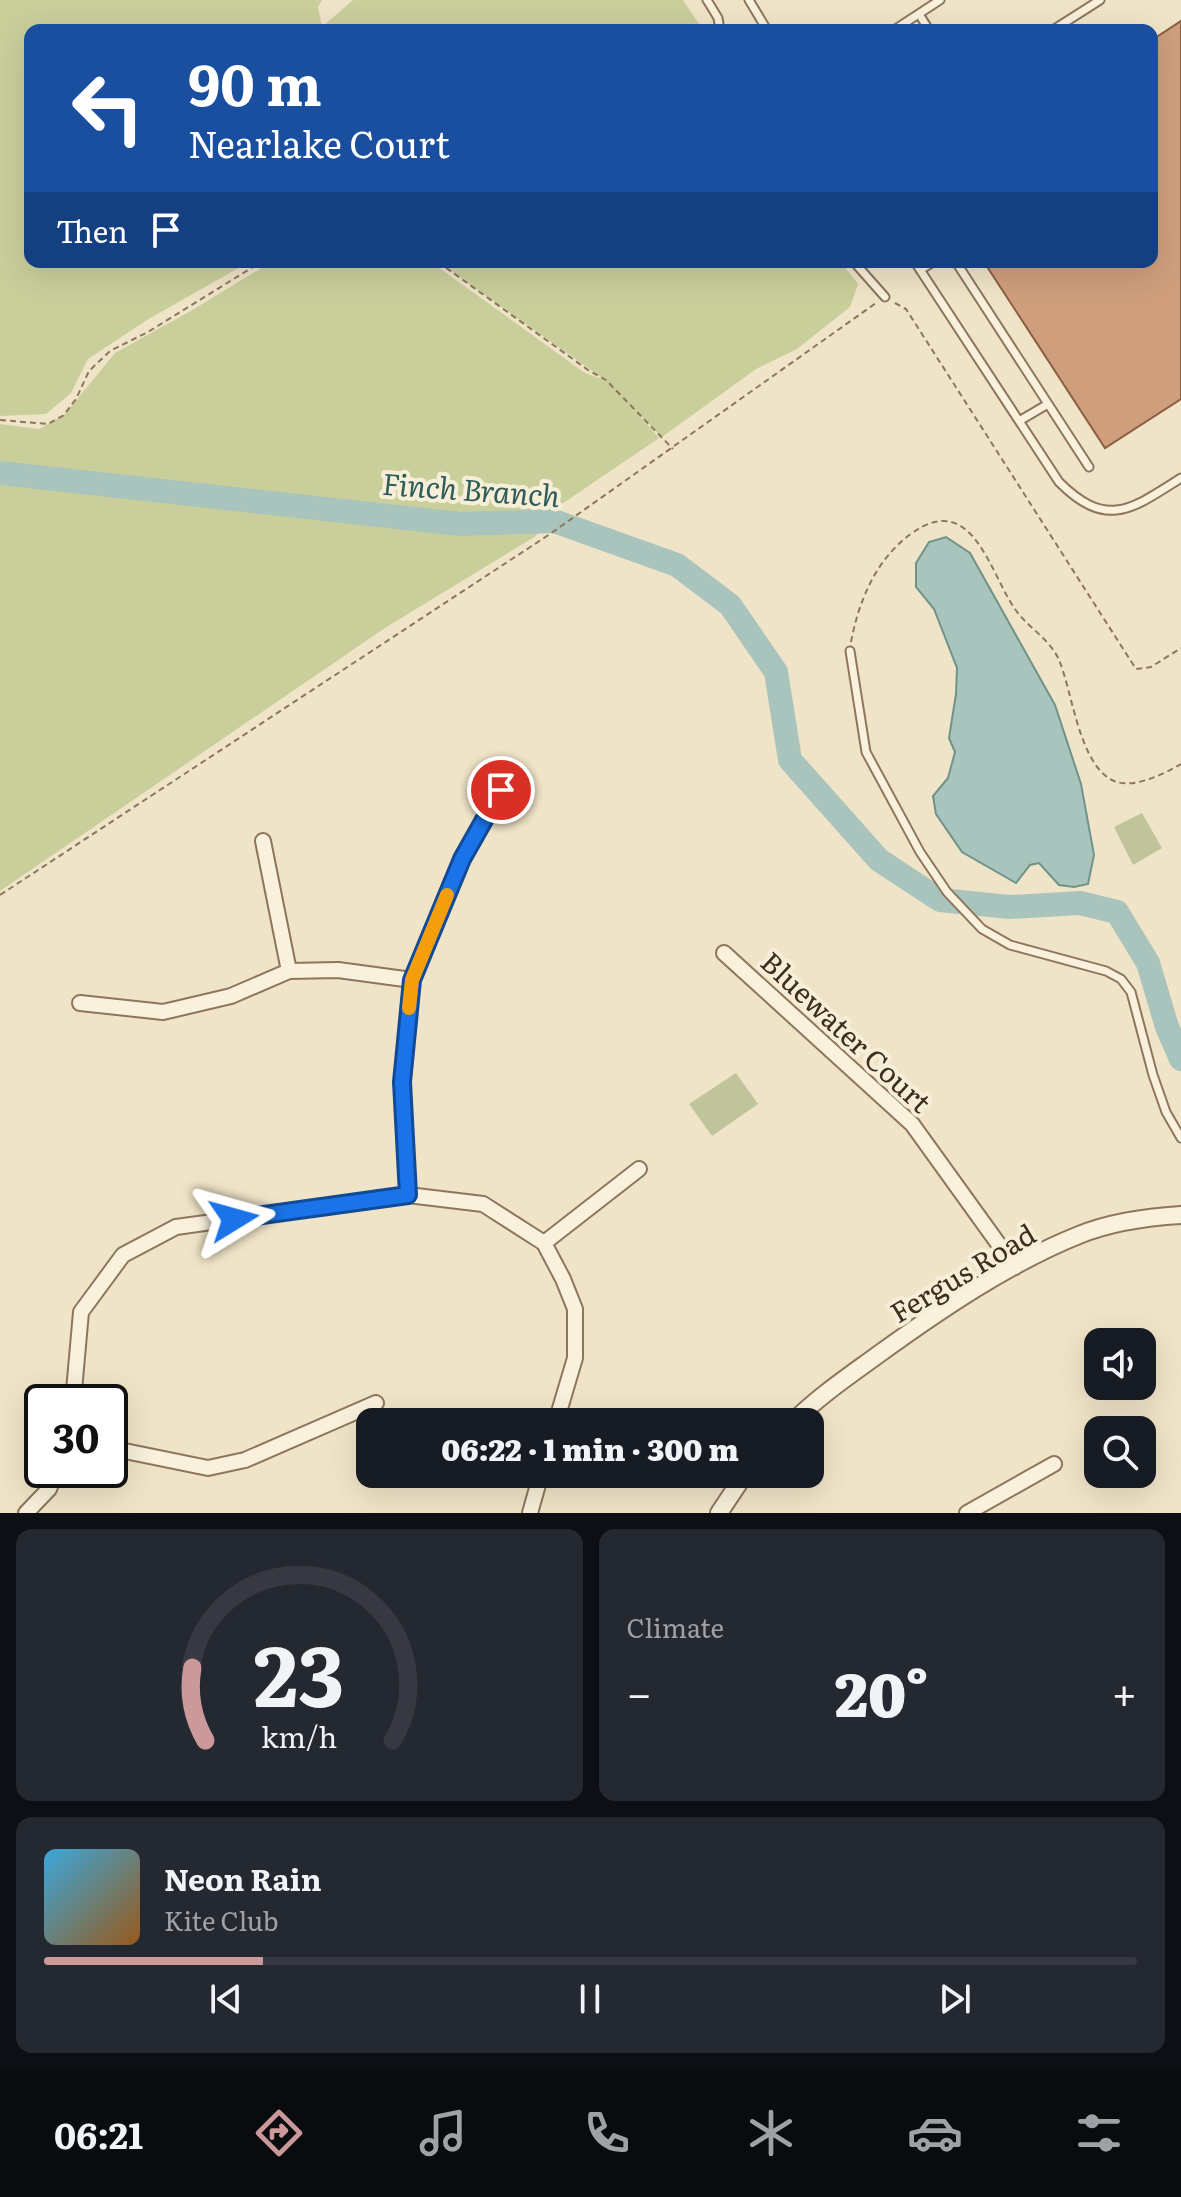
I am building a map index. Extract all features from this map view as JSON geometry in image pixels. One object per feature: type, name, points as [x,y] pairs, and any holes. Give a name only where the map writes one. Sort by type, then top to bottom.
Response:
[{"type":"street","points":[[408,1195],[402,1082],[412,980],[462,859],[501,790]]},
{"type":"street","points":[[263,841],[289,971]]},
{"type":"street","name":"Bluewater Court","points":[[724,953],[912,1124],[1015,1267]]},
{"type":"street","points":[[80,1003],[163,1012],[231,996],[289,971],[338,970],[412,980]]},
{"type":"street","points":[[544,1243],[639,1169]]},
{"type":"street","points":[[75,1384],[81,1312],[123,1255],[176,1227],[408,1195],[483,1204],[544,1243],[575,1309],[575,1358],[560,1408]]},
{"type":"street","name":"Fergus Road","points":[[807,1408],[936,1312],[1015,1267],[1079,1235],[1110,1225],[1181,1215]]},
{"type":"street","points":[[128,1452],[208,1468],[245,1460],[376,1403]]},
{"type":"street","points":[[967,1513],[1054,1464]]},
{"type":"street","points":[[26,1513],[49,1488]]},
{"type":"street","points":[[530,1513],[537,1488]]},
{"type":"street","points":[[719,1513],[736,1488]]},
{"type":"lane","points":[[707,0],[719,24]]},
{"type":"lane","points":[[749,0],[763,24]]},
{"type":"lane","points":[[903,24],[940,0]]},
{"type":"lane","points":[[1062,24],[1100,0]]},
{"type":"lane","points":[[919,14],[925,24]]},
{"type":"lane","points":[[859,268],[885,297]]},
{"type":"lane","points":[[919,268],[1059,482],[1078,502],[1102,510],[1125,511],[1181,478]]},
{"type":"lane","points":[[960,268],[1089,467]]},
{"type":"lane","points":[[1019,421],[1048,404]]},
{"type":"lane","points":[[850,651],[866,752],[920,852],[947,892],[982,929],[1010,945],[1106,971],[1121,979],[1131,992],[1166,1112],[1181,1138]]},
{"type":"path","points":[[0,420],[48,424],[64,415],[76,399],[89,371],[110,351],[148,332],[251,268]]},
{"type":"path","points":[[446,268],[606,380],[673,449]]},
{"type":"path","points":[[0,895],[550,534],[885,297],[906,309],[1136,669],[1151,667],[1181,648]]},
{"type":"path","points":[[850,651],[856,615],[864,594],[884,561],[917,530],[930,524],[948,522],[959,525],[971,533],[981,546],[1016,612],[1058,657],[1072,711],[1096,765],[1107,778],[1119,782],[1141,782],[1181,764]]},
{"type":"green space","points":[[0,0],[322,0],[318,7],[321,24],[24,24],[24,268],[238,268],[147,320],[88,359],[71,393],[46,414],[0,416]]},
{"type":"green space","points":[[353,0],[683,0],[699,24],[325,24]]},
{"type":"green space","points":[[261,268],[439,268],[585,373],[605,380],[446,268],[846,268],[858,284],[850,307],[797,349],[756,369],[662,437],[633,408],[659,438],[553,510],[536,536],[385,628],[0,891],[0,424],[39,429],[64,415],[115,353]]},
{"type":"green space","points":[[1142,813],[1162,848],[1133,865],[1114,827]]},
{"type":"green space","points":[[736,1073],[758,1104],[712,1136],[689,1104]]},
{"type":"water","points":[[946,537],[970,553],[1055,705],[1081,784],[1094,855],[1088,884],[1074,887],[1059,885],[1039,863],[1030,865],[1016,883],[962,852],[936,814],[933,796],[948,778],[955,752],[949,738],[957,668],[934,609],[916,587],[916,563],[929,542]]},
{"type":"building","points":[[1181,21],[1181,399],[1105,448],[988,268],[1158,268],[1158,36]]},
{"type":"waterway","name":"Finch Branch","points":[[0,473],[460,524],[554,521],[677,565],[730,605],[776,672],[790,760],[879,860],[940,900],[1010,907],[1080,903],[1117,912],[1148,963],[1167,1027],[1181,1059]]},
{"type":"slow traffic","points":[[409,1008],[412,980],[447,895]]},
{"type":"route","points":[[234,1219],[408,1195],[402,1082],[412,980],[462,859],[501,790]]}]
